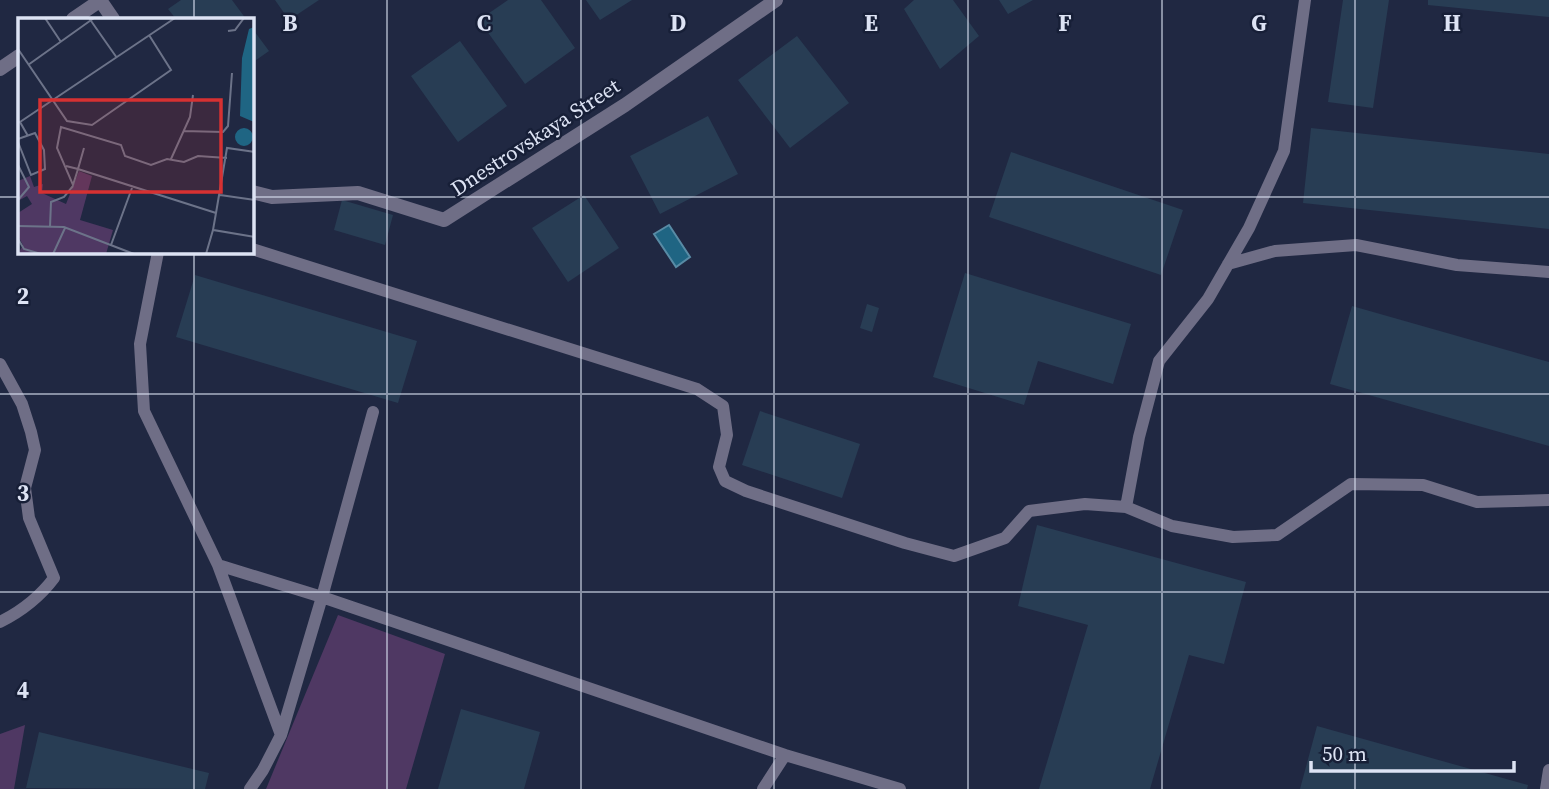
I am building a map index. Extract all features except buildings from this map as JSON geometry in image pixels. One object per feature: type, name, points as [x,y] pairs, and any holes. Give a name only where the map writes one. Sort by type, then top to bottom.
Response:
[{"type":"street","points":[[74,18],[100,0],[112,18]]},
{"type":"street","name":"Dnestrovskaya Street","points":[[254,192],[272,197],[358,193],[444,220],[625,105],[776,0]]},
{"type":"street","points":[[0,69],[18,57]]},
{"type":"lane","points":[[1126,507],[1139,437],[1159,361],[1208,299],[1249,228],[1284,151],[1305,0]]},
{"type":"lane","points":[[1228,264],[1275,251],[1356,245],[1457,265],[1549,272]]},
{"type":"lane","points":[[254,250],[697,389],[723,406],[727,435],[719,467],[725,481],[746,491],[905,543],[954,556],[1005,538],[1029,511],[1085,504],[1126,507],[1172,526],[1233,537],[1277,535],[1351,484],[1423,485],[1477,502],[1549,500]]},
{"type":"lane","points":[[158,254],[140,344],[144,411],[218,565],[281,735]]},
{"type":"lane","points":[[0,364],[22,404],[32,432],[35,450],[25,488],[29,518],[54,578],[42,593],[19,612],[0,622]]},
{"type":"lane","points":[[250,789],[281,735],[373,412]]},
{"type":"lane","points":[[218,565],[322,597],[785,755],[900,789]]},
{"type":"lane","points":[[763,789],[785,755]]},
{"type":"lane","points":[[1546,789],[1549,770]]},
{"type":"shaded area","points":[[338,615],[445,654],[406,789],[266,789]]},
{"type":"shaded area","points":[[25,725],[14,789],[0,789],[0,734]]},
{"type":"water","points":[[669,225],[690,257],[676,267],[654,234]]}]
